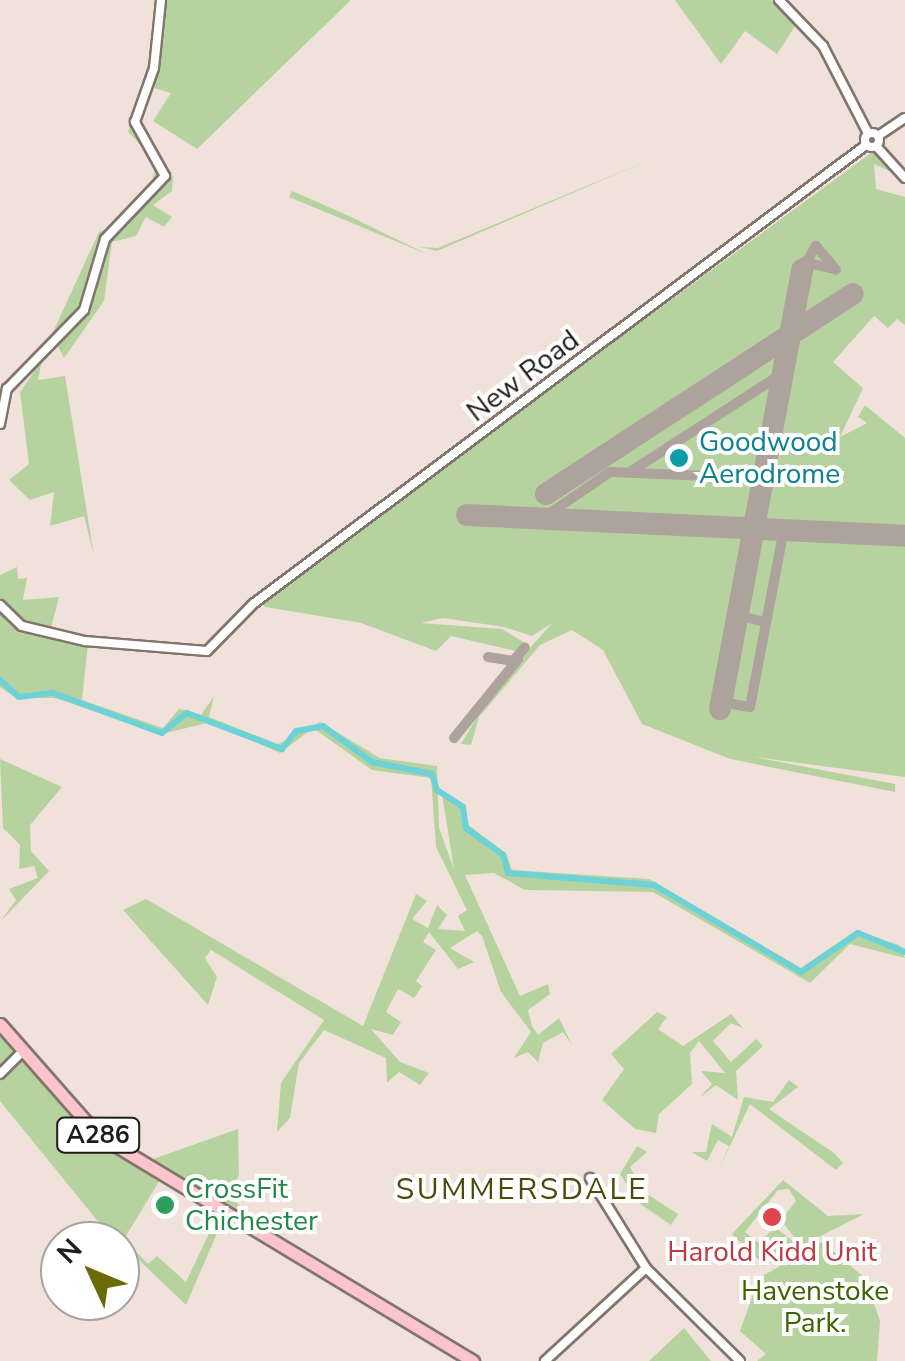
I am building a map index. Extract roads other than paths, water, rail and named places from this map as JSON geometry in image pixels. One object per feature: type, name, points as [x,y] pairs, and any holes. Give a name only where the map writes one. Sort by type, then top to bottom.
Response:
[{"type":"main road","name":"A286","points":[[0,1024],[98,1135],[473,1361]]},
{"type":"street","points":[[0,424],[7,389],[84,310],[105,239],[165,176],[136,122],[154,68],[161,0]]},
{"type":"street","points":[[779,0],[823,46],[872,140],[905,178]]},
{"type":"street","name":"New Road","points":[[0,605],[22,626],[84,641],[189,654],[212,648],[253,604],[905,118]]},
{"type":"street","points":[[0,1074],[23,1052]]},
{"type":"street","points":[[590,1178],[646,1268],[740,1361]]},
{"type":"street","points":[[545,1361],[646,1268]]},
{"type":"waterway","points":[[0,680],[19,697],[53,693],[162,733],[187,713],[282,749],[296,731],[323,726],[372,762],[432,774],[437,790],[463,807],[466,828],[503,855],[508,873],[654,885],[801,972],[858,933],[905,952]]},
{"type":"place","name":"Goodwood Aerodrome","points":[[679,458]]},
{"type":"place","name":"CrossFit Chichester","points":[[165,1205]]},
{"type":"place","name":"Harold Kidd Unit","points":[[772,1217]]},
{"type":"district","name":"SUMMERSDALE","points":[[522,1190]]},
{"type":"park label","name":"Havenstoke Park.","points":[[815,1307]]}]
